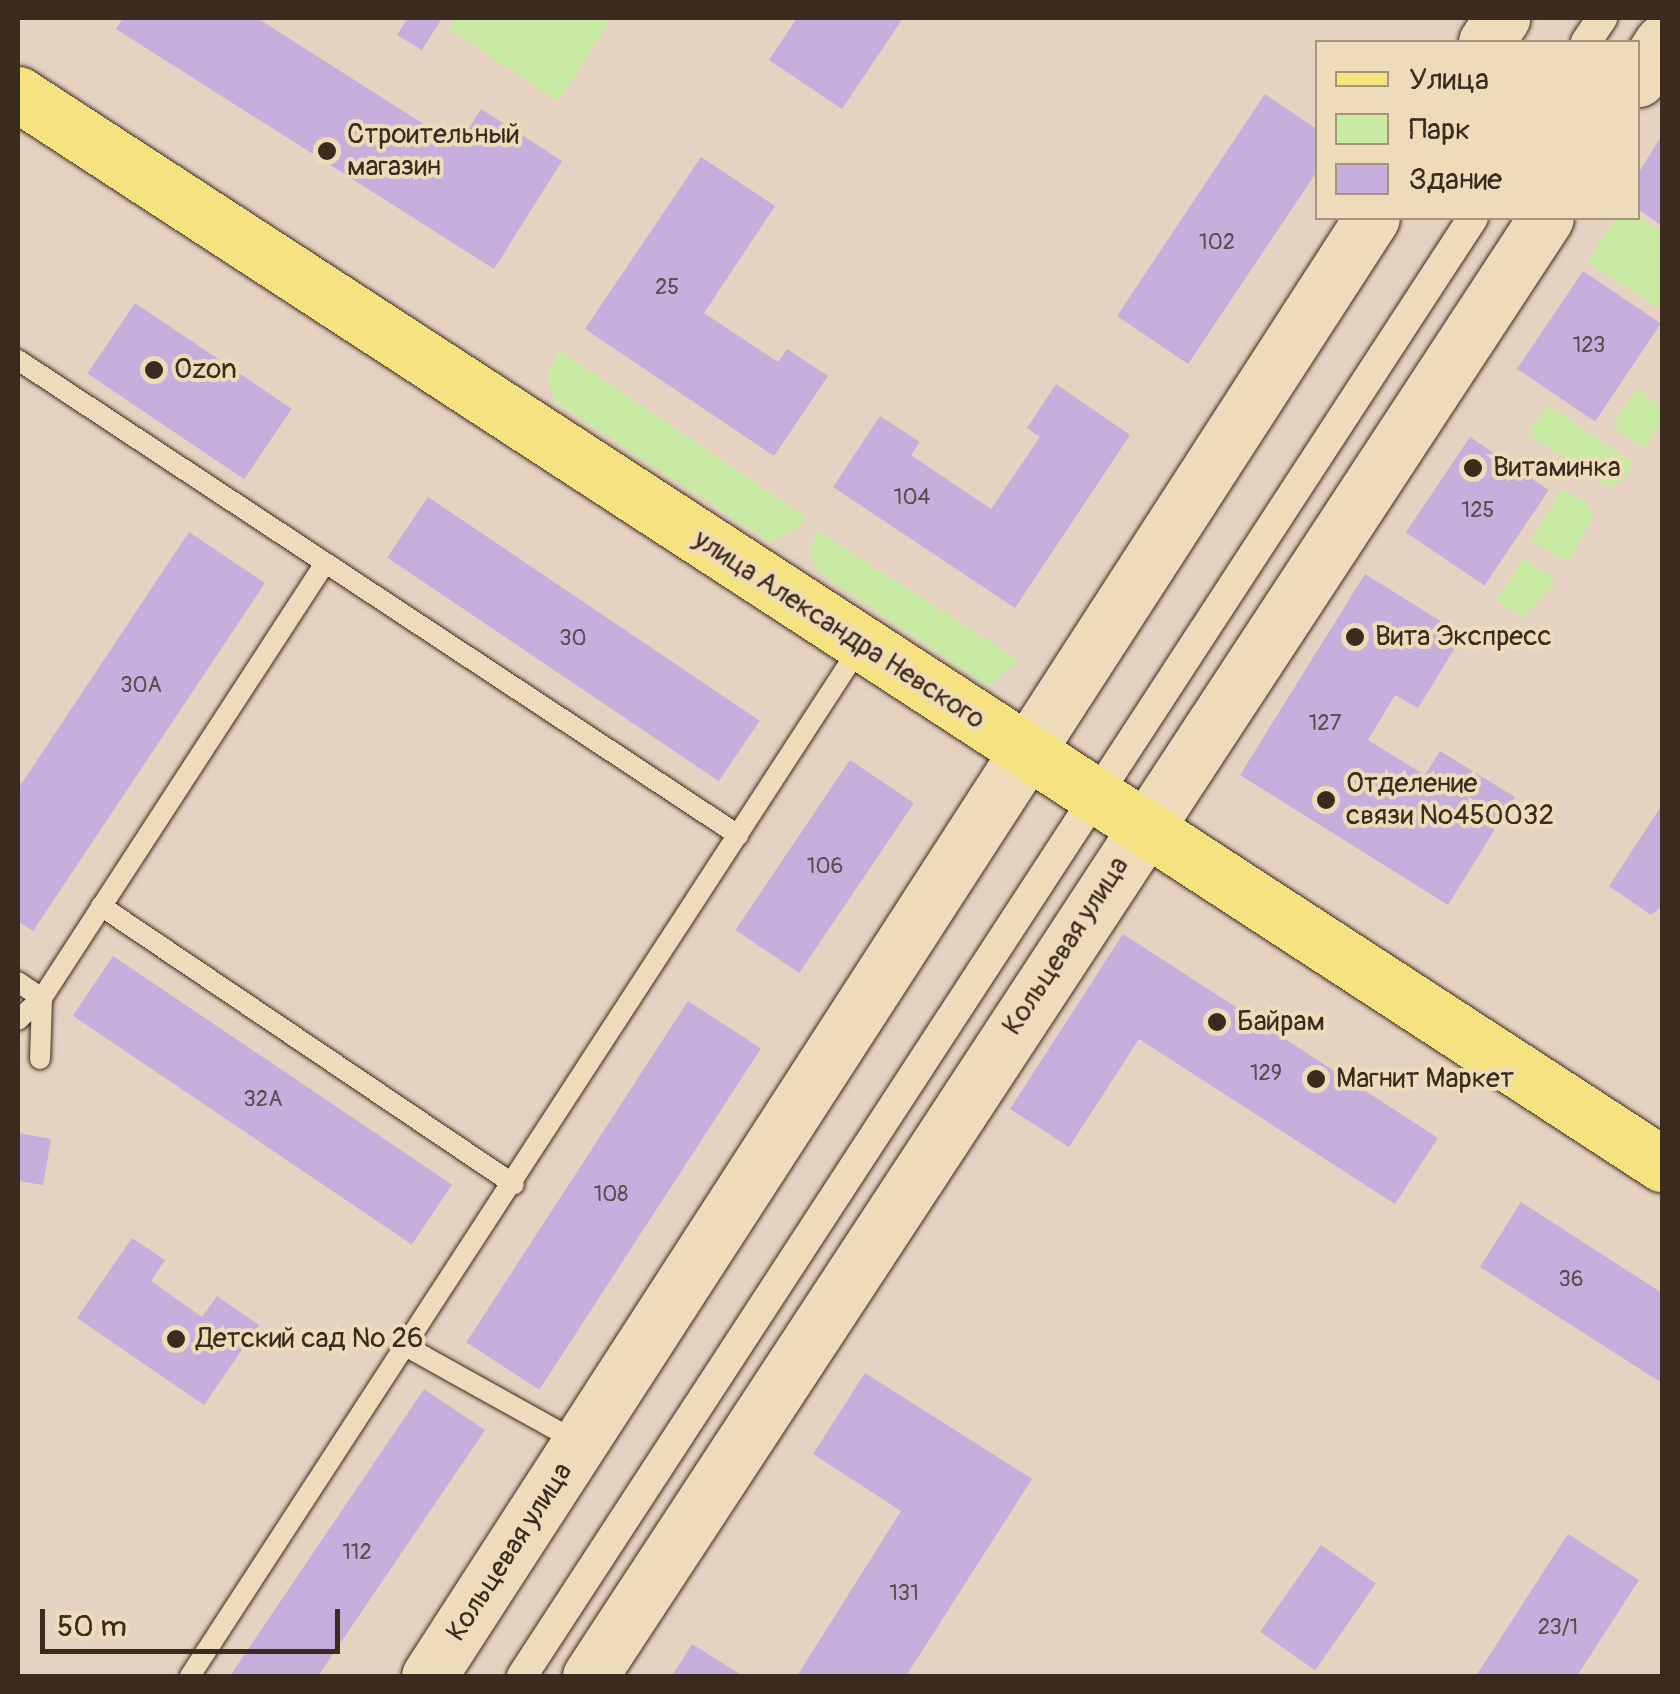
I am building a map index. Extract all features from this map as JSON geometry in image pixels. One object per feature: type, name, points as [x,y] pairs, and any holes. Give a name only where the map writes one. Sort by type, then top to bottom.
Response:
[{"type":"main road","points":[[1487,40],[1502,18]]},
{"type":"main road","points":[[1640,77],[1662,42]]},
{"type":"main road","name":"улица Александра Невского","points":[[18,94],[1662,1164]]},
{"type":"main road","name":"Кольцевая улица","points":[[429,1676],[1371,220]]},
{"type":"main road","name":"Кольцевая улица","points":[[590,1676],[1122,813],[1545,220]]},
{"type":"street","points":[[1587,40],[1602,18]]},
{"type":"street","points":[[522,1676],[1122,813],[1472,220]]},
{"type":"lane","points":[[18,360],[738,835]]},
{"type":"lane","points":[[18,1020],[42,998],[324,563]]},
{"type":"lane","points":[[190,1676],[409,1348],[861,645]]},
{"type":"lane","points":[[101,906],[514,1185]]},
{"type":"lane","points":[[18,982],[42,998]]},
{"type":"lane","points":[[40,1059],[42,998]]},
{"type":"lane","points":[[409,1348],[580,1443]]},
{"type":"green space","points":[[456,18],[611,19],[558,101],[449,29]]},
{"type":"green space","points":[[1640,217],[1662,232],[1662,310],[1587,262],[1615,220]]},
{"type":"green space","points":[[559,350],[805,516],[797,529],[769,542],[555,402],[547,375]]},
{"type":"green space","points":[[1637,389],[1662,406],[1662,419],[1644,448],[1612,427]]},
{"type":"green space","points":[[1547,405],[1634,463],[1621,482],[1609,488],[1528,434]]},
{"type":"green space","points":[[1562,489],[1586,502],[1593,517],[1568,562],[1531,541]]},
{"type":"green space","points":[[817,530],[1018,660],[989,687],[818,572],[809,554]]},
{"type":"green space","points":[[1524,559],[1556,580],[1524,618],[1496,600]]},
{"type":"building","points":[[123,18],[257,18],[458,146],[481,109],[562,161],[494,269],[116,29]]},
{"type":"building","points":[[408,18],[442,18],[422,50],[397,35]]},
{"type":"building","points":[[797,18],[903,18],[842,109],[769,60]]},
{"type":"building","points":[[1265,94],[1315,128],[1315,174],[1188,364],[1117,316]]},
{"type":"building","points":[[1662,135],[1662,226],[1640,210],[1640,171]]},
{"type":"building","points":[[701,157],[775,206],[704,313],[778,362],[787,349],[828,376],[774,456],[585,329]]},
{"type":"building","points":[[1583,271],[1661,324],[1595,421],[1517,369]]},
{"type":"building","points":[[135,303],[292,409],[244,479],[87,373]]},
{"type":"building","points":[[1056,384],[1130,435],[1015,608],[833,487],[880,416],[920,442],[911,455],[991,509],[1040,437],[1027,428]]},
{"type":"building","points":[[1470,437],[1549,490],[1484,585],[1406,532]]},
{"type":"building","points":[[428,497],[760,721],[719,781],[387,558]]},
{"type":"building","points":[[189,532],[265,583],[33,931],[18,921],[18,789]]},
{"type":"building","points":[[1365,574],[1463,635],[1418,708],[1395,695],[1368,740],[1425,775],[1440,751],[1515,797],[1448,905],[1240,775]]},
{"type":"building","points":[[850,760],[914,803],[799,973],[735,930]]},
{"type":"building","points":[[1662,805],[1662,906],[1651,915],[1609,886]]},
{"type":"building","points":[[1123,934],[1438,1138],[1395,1204],[1139,1039],[1069,1147],[1010,1109]]},
{"type":"building","points":[[113,956],[452,1185],[412,1244],[73,1016]]},
{"type":"building","points":[[688,1001],[761,1048],[539,1390],[466,1342]]},
{"type":"building","points":[[18,1133],[51,1139],[43,1185],[18,1181]]},
{"type":"building","points":[[1521,1202],[1662,1293],[1662,1383],[1480,1267]]},
{"type":"building","points":[[132,1238],[165,1260],[151,1281],[202,1317],[217,1296],[259,1325],[204,1405],[77,1318]]},
{"type":"building","points":[[865,1373],[1032,1479],[906,1676],[797,1676],[901,1511],[813,1454]]},
{"type":"building","points":[[424,1389],[485,1430],[318,1676],[230,1676]]},
{"type":"building","points":[[1568,1534],[1639,1580],[1577,1676],[1476,1676]]},
{"type":"building","points":[[1321,1545],[1376,1583],[1315,1670],[1260,1632]]},
{"type":"building","points":[[692,1644],[743,1676],[672,1676]]},
{"type":"place","name":"Строительный магазин","points":[[327,151]]},
{"type":"place","name":"Ozon","points":[[154,370]]},
{"type":"place","name":"Витаминка","points":[[1473,468]]},
{"type":"place","name":"Вита Экспресс","points":[[1355,637]]},
{"type":"place","name":"Отделение связи №450032","points":[[1326,800]]},
{"type":"place","name":"Байрам","points":[[1217,1022]]},
{"type":"place","name":"Магнит Маркет","points":[[1316,1079]]},
{"type":"place","name":"Детский сад № 26","points":[[176,1339]]}]
